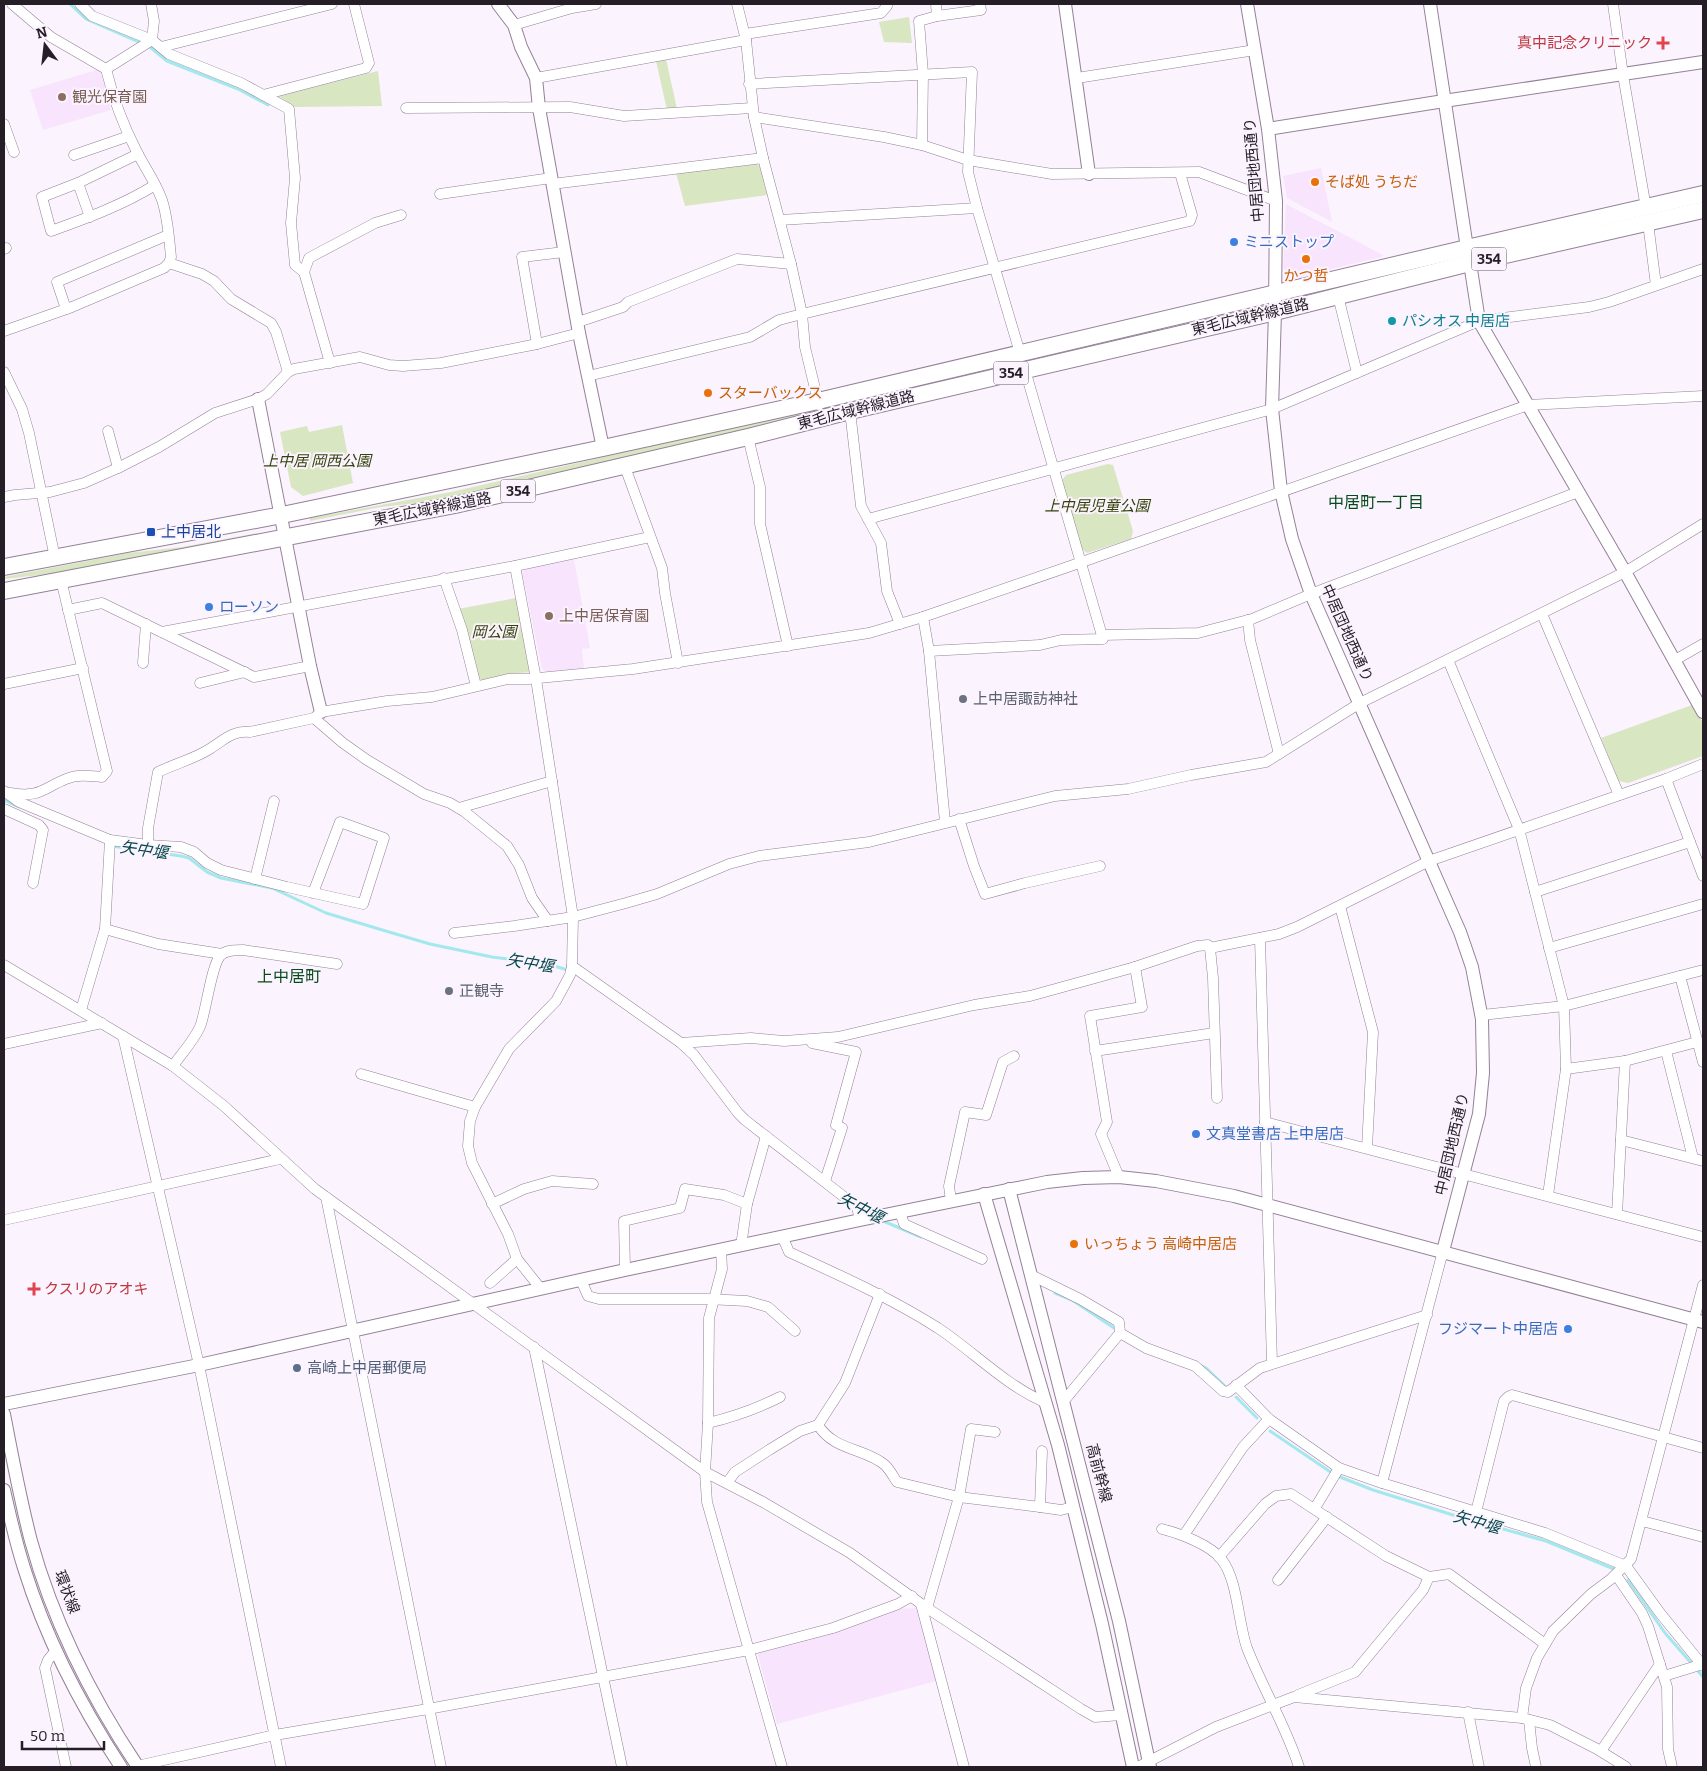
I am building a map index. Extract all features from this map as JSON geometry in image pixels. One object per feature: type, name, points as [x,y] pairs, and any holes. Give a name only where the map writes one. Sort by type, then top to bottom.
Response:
[{"type":"highway","name":"東毛広域幹線道路","points":[[1647,215],[1703,194]]},
{"type":"highway","name":"東毛広域幹線道路","points":[[4,567],[282,515],[603,448],[818,401],[1275,293],[1468,255],[1647,215],[1703,210]]},
{"type":"highway","name":"東毛広域幹線道路","points":[[4,591],[455,505],[625,467],[748,438],[850,411],[1275,312],[1338,296],[1468,255]]},
{"type":"street","points":[[4,331],[66,309],[164,268],[169,263],[171,257],[167,218],[162,200],[129,136],[112,95],[106,69],[52,37],[12,4]]},
{"type":"street","points":[[80,4],[92,16],[152,40],[169,54],[241,83],[289,109],[295,178],[291,223],[293,251],[295,265],[304,272]]},
{"type":"street","points":[[151,4],[154,21],[152,40]]},
{"type":"street","points":[[162,47],[332,4]]},
{"type":"street","points":[[263,95],[366,68],[369,63],[354,4]]},
{"type":"street","points":[[498,4],[514,25],[536,78],[539,108],[564,252],[603,448]]},
{"type":"street","points":[[514,25],[572,8],[596,4]]},
{"type":"street","points":[[737,4],[745,37],[753,113],[791,264],[802,314],[805,347],[822,418]]},
{"type":"street","points":[[536,78],[745,37],[881,13],[887,6],[886,4]]},
{"type":"street","points":[[936,4],[938,16]]},
{"type":"street","points":[[922,145],[923,74],[920,21],[938,16],[981,10],[980,4]]},
{"type":"street","points":[[1065,4],[1077,78],[1089,174]]},
{"type":"street","name":"中居団地西通り","points":[[1248,4],[1268,129],[1276,201],[1272,409],[1281,491],[1292,539],[1311,594],[1460,932],[1472,967],[1482,1015],[1482,1073],[1479,1114],[1443,1251]]},
{"type":"street","points":[[1430,4],[1479,321],[1625,572],[1703,712]]},
{"type":"street","points":[[1613,4],[1647,215],[1656,285]]},
{"type":"street","points":[[106,69],[152,40]]},
{"type":"street","points":[[1077,78],[1255,50]]},
{"type":"street","points":[[1268,129],[1703,62]]},
{"type":"street","points":[[750,84],[972,72],[968,172],[1020,353]]},
{"type":"street","points":[[406,108],[570,107],[624,116],[753,113],[922,145],[968,160],[1052,174],[1199,172],[1276,201]]},
{"type":"street","points":[[4,125],[14,152]]},
{"type":"street","points":[[74,155],[129,136]]},
{"type":"street","points":[[138,154],[78,183],[42,197],[51,231],[135,198],[155,185]]},
{"type":"street","points":[[440,194],[763,158]]},
{"type":"street","points":[[588,376],[750,337],[779,320],[802,314],[1190,221],[1192,215],[1180,172]]},
{"type":"street","points":[[78,183],[90,217]]},
{"type":"street","points":[[780,220],[977,208]]},
{"type":"street","points":[[330,363],[304,272],[309,258],[375,223],[401,215]]},
{"type":"street","points":[[66,309],[56,282],[168,235]]},
{"type":"street","points":[[538,344],[522,257],[564,252]]},
{"type":"street","points":[[4,497],[50,492],[84,483],[118,468],[216,413],[258,399],[267,394],[288,372],[294,369],[360,358],[403,366],[441,363],[538,344],[623,307],[628,302],[737,259],[791,264]]},
{"type":"street","points":[[169,263],[208,277],[231,299],[271,323],[276,332],[288,372]]},
{"type":"street","points":[[868,519],[1272,409],[1479,321],[1589,307],[1609,302],[1703,269]]},
{"type":"street","points":[[1338,296],[1357,373]]},
{"type":"street","points":[[929,651],[1040,645],[1061,640],[1103,639],[1025,370]]},
{"type":"street","points":[[4,372],[22,409],[55,558]]},
{"type":"street","points":[[148,845],[148,828],[158,772],[208,750],[224,738],[243,732],[387,701],[432,698],[508,679],[633,669],[869,633],[923,617],[1082,562],[1528,405],[1703,396]]},
{"type":"street","points":[[258,399],[282,515],[318,715],[342,743],[424,794],[459,808],[507,846],[519,865],[532,898],[548,920]]},
{"type":"street","points":[[850,411],[861,506],[880,543],[887,591],[900,624]]},
{"type":"street","points":[[108,431],[118,468]]},
{"type":"street","points":[[748,438],[760,487],[760,524],[788,646]]},
{"type":"street","points":[[625,467],[662,568],[678,663]]},
{"type":"street","points":[[1102,635],[1198,634],[1248,620],[1578,492]]},
{"type":"street","points":[[454,933],[573,917],[658,894],[745,859],[776,853],[869,842],[1055,796],[1128,789],[1191,775],[1266,762],[1360,703],[1625,572],[1703,524]]},
{"type":"street","points":[[162,632],[515,566],[650,538]]},
{"type":"street","points":[[515,566],[536,678],[573,917],[572,966],[570,975],[556,1001],[509,1049],[475,1107],[470,1121],[468,1146],[472,1163],[508,1234],[516,1259],[540,1289]]},
{"type":"street","points":[[444,578],[462,630],[476,686]]},
{"type":"street","points":[[6,792],[23,796],[38,794],[67,778],[79,776],[102,777],[107,771],[61,580]]},
{"type":"street","points":[[68,610],[102,603],[254,677],[310,666]]},
{"type":"street","points":[[1542,614],[1619,795]]},
{"type":"street","points":[[923,617],[929,651],[945,822]]},
{"type":"street","points":[[1248,620],[1250,640],[1279,754]]},
{"type":"street","points":[[143,663],[146,624]]},
{"type":"street","points":[[1675,660],[1703,644]]},
{"type":"street","points":[[1448,660],[1519,829],[1564,1006],[1566,1069],[1548,1195]]},
{"type":"street","points":[[4,684],[82,668]]},
{"type":"street","points":[[200,683],[245,672]]},
{"type":"street","points":[[681,1043],[750,1038],[784,1041],[838,1037],[974,1005],[1030,996],[1135,967],[1197,946],[1208,945],[1210,948],[1280,934],[1429,861],[1703,764]]},
{"type":"street","points":[[1666,778],[1703,876]]},
{"type":"street","points":[[459,808],[552,780]]},
{"type":"street","points":[[6,792],[19,802],[110,844],[181,847],[194,852],[207,863],[221,870],[313,893],[363,904],[384,838],[340,822],[313,893]]},
{"type":"street","points":[[255,879],[274,801]]},
{"type":"street","points":[[4,809],[39,826],[43,830],[33,882]]},
{"type":"street","points":[[959,819],[985,894],[1100,866]]},
{"type":"street","points":[[1535,892],[1690,842]]},
{"type":"street","points":[[81,1010],[105,929],[110,844]]},
{"type":"street","points":[[1549,948],[1703,904]]},
{"type":"street","points":[[1340,906],[1374,1032],[1367,1148]]},
{"type":"street","points":[[105,929],[158,944],[222,954],[242,950],[337,964]]},
{"type":"street","points":[[1260,938],[1272,1363]]},
{"type":"street","points":[[1210,948],[1213,978],[1217,1098]]},
{"type":"street","points":[[173,1066],[201,1026],[218,958],[222,954]]},
{"type":"street","points":[[4,965],[173,1066],[224,1106],[280,1159],[326,1197],[705,1472],[850,1553],[924,1606],[1088,1713],[1095,1717],[1121,1715]]},
{"type":"street","points":[[572,966],[681,1043],[698,1060],[738,1113],[857,1207],[860,1220]]},
{"type":"street","points":[[1119,1177],[1101,1134],[1107,1122],[1090,1016],[1142,1006],[1135,967]]},
{"type":"street","points":[[1482,1015],[1564,1006],[1703,970]]},
{"type":"street","points":[[1680,976],[1703,1062]]},
{"type":"street","points":[[4,1044],[102,1023]]},
{"type":"street","points":[[1095,1051],[1214,1033]]},
{"type":"street","points":[[123,1036],[199,1365],[282,1767]]},
{"type":"street","points":[[797,1040],[856,1052],[836,1125],[842,1128],[825,1181]]},
{"type":"street","points":[[1566,1069],[1625,1062],[1698,1042]]},
{"type":"street","points":[[1666,1051],[1698,1159]]},
{"type":"street","points":[[951,1201],[949,1186],[965,1112],[986,1115],[1002,1062],[1014,1056]]},
{"type":"street","points":[[1617,1214],[1625,1062]]},
{"type":"street","points":[[361,1074],[475,1107]]},
{"type":"street","points":[[1265,1122],[1703,1237]]},
{"type":"street","points":[[741,1246],[747,1204],[766,1136]]},
{"type":"street","points":[[1621,1140],[1698,1159]]},
{"type":"street","points":[[4,1220],[280,1159]]},
{"type":"street","points":[[4,1404],[352,1332],[782,1236],[1009,1189],[1074,1179],[1119,1177],[1156,1181],[1220,1193],[1443,1251],[1699,1321]]},
{"type":"street","points":[[492,1204],[524,1189],[552,1181],[593,1184]]},
{"type":"street","points":[[625,1270],[624,1221],[680,1208],[685,1189],[724,1195],[747,1204]]},
{"type":"street","name":"高前幹線","points":[[1009,1189],[1119,1621],[1146,1766]]},
{"type":"street","points":[[984,1194],[1058,1445],[1102,1624],[1133,1767]]},
{"type":"street","points":[[326,1197],[441,1767]]},
{"type":"street","points":[[900,1212],[904,1224],[982,1259]]},
{"type":"street","points":[[782,1236],[788,1252],[898,1303],[940,1330],[1024,1393],[1044,1402]]},
{"type":"street","points":[[721,1250],[722,1269],[709,1318],[708,1423],[705,1472],[707,1502],[782,1767]]},
{"type":"street","points":[[1382,1483],[1443,1251]]},
{"type":"street","points":[[490,1283],[516,1259]]},
{"type":"street","points":[[1031,1275],[1080,1299],[1120,1322],[1120,1333],[1063,1402]]},
{"type":"street","points":[[581,1280],[588,1296],[599,1299],[707,1298],[713,1300],[747,1301],[768,1307],[795,1331]]},
{"type":"street","points":[[1536,1767],[1526,1719],[1526,1688],[1537,1658],[1552,1631],[1591,1594],[1626,1566],[1631,1559],[1664,1437],[1699,1321],[1703,1285]]},
{"type":"street","points":[[727,1483],[735,1472],[769,1450],[800,1431],[818,1425],[845,1383],[880,1294]]},
{"type":"street","points":[[1120,1333],[1146,1348],[1195,1366],[1223,1391],[1228,1392],[1252,1372],[1272,1363],[1427,1315]]},
{"type":"street","points":[[534,1347],[622,1767]]},
{"type":"street","points":[[1236,1385],[1269,1419],[1339,1468],[1382,1483],[1545,1532],[1626,1566],[1660,1613],[1703,1665],[1664,1676]]},
{"type":"street","points":[[1476,1512],[1504,1401],[1512,1395],[1703,1448]]},
{"type":"street","points":[[708,1423],[756,1409],[780,1397]]},
{"type":"street","name":"環状線","points":[[4,1414],[31,1540],[59,1619],[99,1703],[137,1766]]},
{"type":"street","points":[[1184,1535],[1243,1447],[1269,1419]]},
{"type":"street","points":[[818,1425],[822,1432],[839,1444],[884,1464],[891,1471],[896,1482],[959,1496],[1061,1510],[1073,1507]]},
{"type":"street","points":[[964,1767],[924,1606],[959,1496],[971,1429],[995,1432]]},
{"type":"street","points":[[1040,1507],[1042,1451]]},
{"type":"street","points":[[1314,1508],[1339,1468]]},
{"type":"street","points":[[4,1490],[24,1570],[56,1650],[86,1710],[120,1767]]},
{"type":"street","points":[[1219,1557],[1265,1504],[1276,1496],[1291,1494],[1386,1556],[1429,1577],[1449,1574],[1545,1644]]},
{"type":"street","points":[[1278,1580],[1327,1517]]},
{"type":"street","points":[[1642,1521],[1703,1537]]},
{"type":"street","points":[[1162,1529],[1184,1535],[1216,1552],[1224,1562],[1230,1576],[1247,1647],[1289,1737],[1299,1767]]},
{"type":"street","points":[[1616,1575],[1642,1613],[1664,1676],[1668,1705],[1668,1749],[1672,1767]]},
{"type":"street","points":[[1146,1766],[1216,1727],[1355,1672],[1423,1590],[1429,1577]]},
{"type":"street","points":[[137,1766],[275,1735],[749,1650],[833,1628],[898,1604],[912,1596]]},
{"type":"street","points":[[56,1650],[48,1660],[45,1668],[66,1767]]},
{"type":"street","points":[[1601,1751],[1660,1664]]},
{"type":"street","points":[[1294,1697],[1526,1719],[1550,1725],[1601,1751],[1626,1767]]},
{"type":"street","points":[[1468,1712],[1479,1767]]},
{"type":"shaded area","points":[[100,69],[111,110],[43,130],[30,90]]},
{"type":"shaded area","points":[[1321,168],[1332,222],[1287,198],[1283,176]]},
{"type":"shaded area","points":[[1286,204],[1383,255],[1296,278],[1283,268]]},
{"type":"shaded area","points":[[574,559],[590,648],[582,649],[584,669],[547,672],[542,669],[522,572],[525,569]]},
{"type":"shaded area","points":[[916,1608],[936,1681],[777,1724],[757,1652],[837,1632],[898,1609]]},
{"type":"green space","points":[[909,17],[912,43],[884,42],[879,22]]},
{"type":"green space","points":[[666,59],[677,109],[667,110],[656,61]]},
{"type":"green space","points":[[378,71],[382,106],[294,107],[278,96]]},
{"type":"green space","points":[[757,164],[760,167],[767,195],[685,206],[676,173]]},
{"type":"green space","points":[[1249,310],[1017,366],[1016,359],[1121,334],[1171,328]]},
{"type":"green space","points":[[1007,362],[1009,368],[931,385],[892,390]]},
{"type":"green space","points":[[800,412],[802,418],[437,501],[381,507],[310,521],[310,518],[451,492]]},
{"type":"green space","name":"上中居 岡西公園","points":[[342,425],[353,483],[303,496],[291,487],[280,432],[307,426],[309,432]]},
{"type":"green space","name":"上中居児童公園","points":[[1108,464],[1113,465],[1133,531],[1131,539],[1087,553],[1081,548],[1061,482],[1066,475]]},
{"type":"green space","points":[[258,533],[259,536],[58,573],[4,579],[4,577],[128,553],[182,547]]},
{"type":"green space","name":"岡公園","points":[[516,598],[532,672],[508,674],[481,680],[477,676],[458,609]]},
{"type":"green space","points":[[1692,705],[1703,723],[1703,756],[1628,783],[1619,781],[1601,738]]},
{"type":"waterway","points":[[70,4],[86,19],[150,47],[167,61],[238,89],[268,105]]},
{"type":"waterway","name":"矢中堰","points":[[4,800],[19,807]]},
{"type":"waterway","name":"矢中堰","points":[[112,846],[189,858],[207,872],[221,878],[272,888],[326,913],[430,944],[492,957],[547,964],[568,970]]},
{"type":"waterway","name":"矢中堰","points":[[883,1221],[921,1237]]},
{"type":"waterway","name":"矢中堰","points":[[1055,1293],[1072,1300],[1114,1328]]},
{"type":"waterway","name":"矢中堰","points":[[1200,1365],[1206,1368],[1227,1388]]},
{"type":"waterway","name":"矢中堰","points":[[1236,1397],[1257,1418]]},
{"type":"waterway","name":"矢中堰","points":[[1270,1431],[1332,1473]]},
{"type":"waterway","name":"矢中堰","points":[[1340,1477],[1373,1490],[1453,1515],[1546,1541],[1614,1569]]},
{"type":"waterway","name":"矢中堰","points":[[1628,1580],[1665,1633],[1692,1664]]},
{"type":"waterway","name":"矢中堰","points":[[1698,1671],[1703,1677]]},
{"type":"place","name":"真中記念クリニック","points":[[1663,43]]},
{"type":"place","name":"観光保育園","points":[[62,97]]},
{"type":"place","name":"そば処 うちだ","points":[[1315,182]]},
{"type":"place","name":"ミニストップ","points":[[1234,242]]},
{"type":"place","name":"かつ哲","points":[[1306,259]]},
{"type":"place","name":"パシオス 中居店","points":[[1392,321]]},
{"type":"place","name":"スターバックス","points":[[708,393]]},
{"type":"place","name":"上中居北","points":[[151,532]]},
{"type":"place","name":"ローソン","points":[[209,607]]},
{"type":"place","name":"上中居保育園","points":[[549,616]]},
{"type":"place","name":"上中居諏訪神社","points":[[963,699]]},
{"type":"place","name":"正観寺","points":[[449,991]]},
{"type":"place","name":"文真堂書店 上中居店","points":[[1196,1134]]},
{"type":"place","name":"いっちょう 高崎中居店","points":[[1074,1244]]},
{"type":"place","name":"クスリのアオキ","points":[[34,1289]]},
{"type":"place","name":"フジマート中居店","points":[[1568,1329]]},
{"type":"place","name":"高崎上中居郵便局","points":[[297,1368]]},
{"type":"district","name":"中居町一丁目","points":[[1376,502]]},
{"type":"district","name":"上中居町","points":[[289,976]]}]
